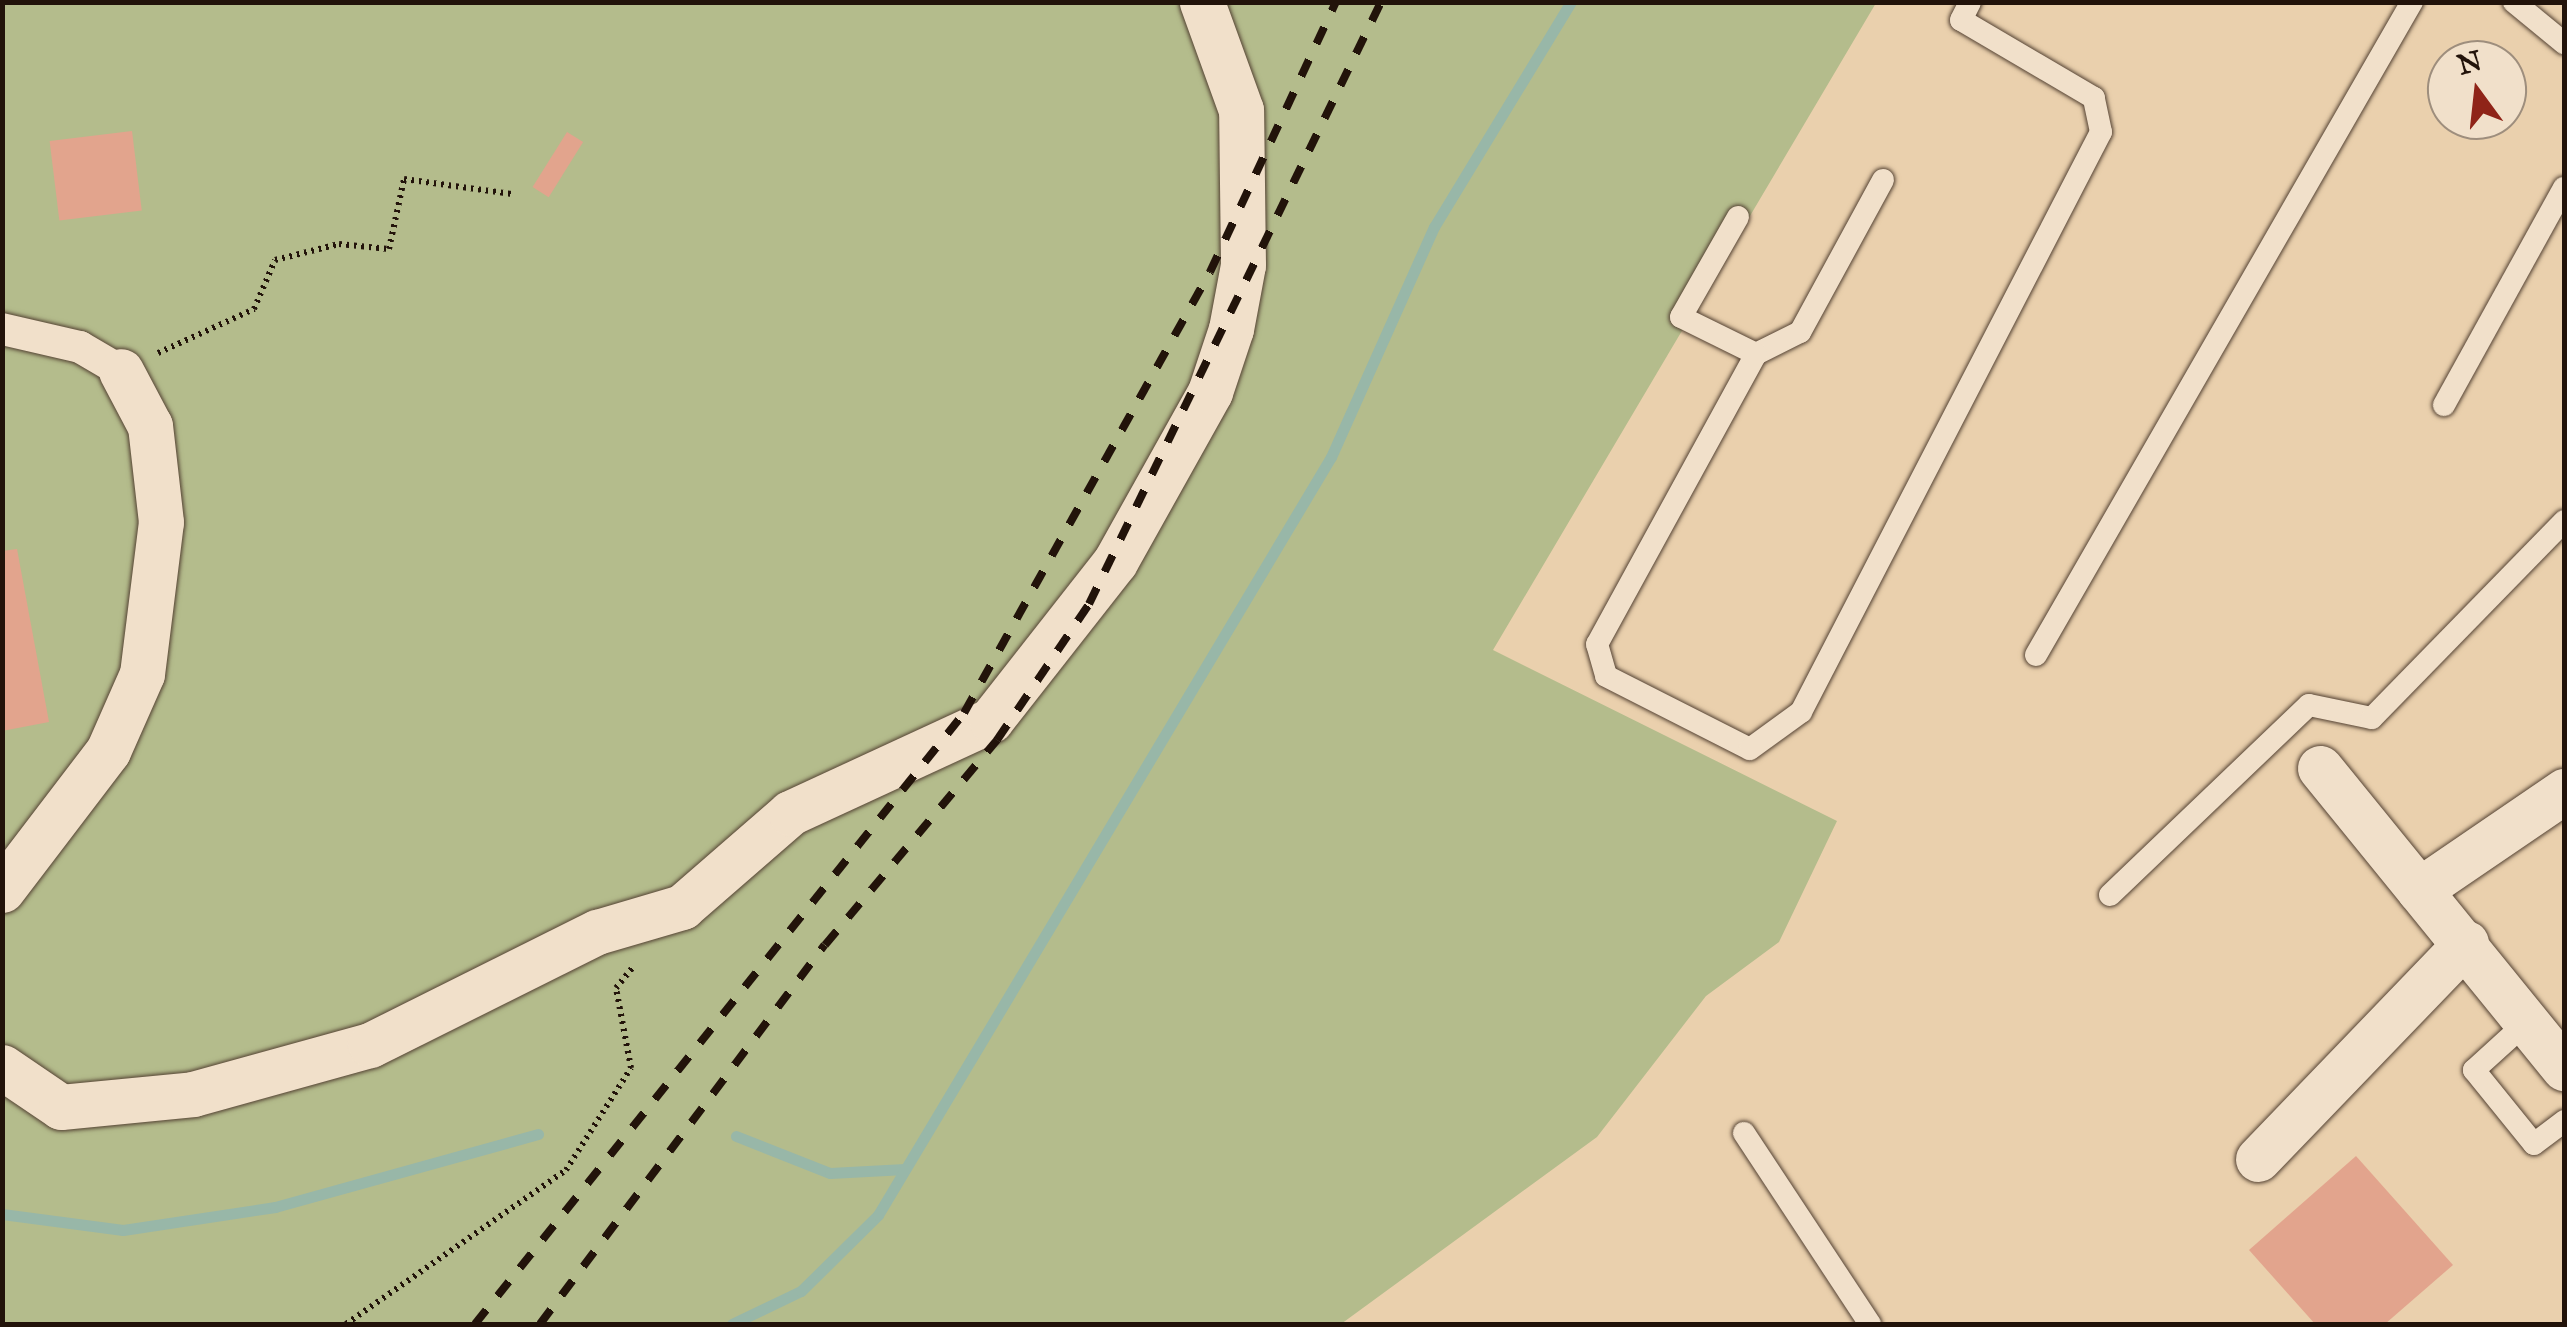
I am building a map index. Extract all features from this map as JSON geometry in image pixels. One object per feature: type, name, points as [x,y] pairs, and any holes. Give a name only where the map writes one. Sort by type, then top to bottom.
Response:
[{"type":"street","points":[[2,1067],[61,1107],[192,1094],[370,1046],[597,932],[682,907],[790,813],[991,720],[1115,562],[1210,392],[1231,329],[1244,250],[1241,110],[1202,2]]},
{"type":"street","points":[[2,329],[80,347],[121,371],[150,426],[161,522],[142,674],[108,751],[2,890]]},
{"type":"street","points":[[2320,768],[2564,1068]]},
{"type":"street","points":[[2419,890],[2564,790]]},
{"type":"street","points":[[2258,1159],[2466,943]]},
{"type":"lane","points":[[1883,180],[1800,332],[1756,354],[1597,644],[1606,676],[1750,748],[1801,712],[2100,132],[2094,98],[1960,20],[1970,2]]},
{"type":"lane","points":[[2036,654],[2412,2]]},
{"type":"lane","points":[[2514,2],[2564,43]]},
{"type":"lane","points":[[2444,405],[2564,188]]},
{"type":"lane","points":[[1738,216],[1681,317],[1756,354]]},
{"type":"lane","points":[[2110,896],[2310,705],[2372,718],[2564,522]]},
{"type":"lane","points":[[2528,1022],[2474,1070],[2534,1144],[2564,1121]]},
{"type":"lane","points":[[1744,1133],[1870,1324]]},
{"type":"path","points":[[121,371],[254,309],[275,260],[340,244],[390,249],[404,179],[512,194]]},
{"type":"path","points":[[346,1324],[566,1170],[632,1068],[616,988],[638,961]]},
{"type":"green space","points":[[3,3],[1876,3],[1493,650],[1837,821],[1779,942],[1706,996],[1597,1137],[1341,1324],[3,1324]]},
{"type":"building","points":[[132,131],[142,210],[59,221],[50,141]]},
{"type":"building","points":[[567,132],[583,142],[549,197],[533,187]]},
{"type":"building","points":[[17,549],[49,722],[2,731],[2,551]]},
{"type":"building","points":[[2356,1156],[2453,1265],[2385,1324],[2315,1324],[2249,1250]]},
{"type":"waterway","points":[[732,1324],[801,1291],[878,1215],[1331,457],[1434,227],[1571,2]]},
{"type":"waterway","points":[[2,1214],[123,1230],[275,1207],[538,1134]]},
{"type":"waterway","points":[[736,1136],[830,1173],[905,1169]]},
{"type":"railway","points":[[475,1324],[964,713],[1210,272],[1336,2]]},
{"type":"railway","points":[[540,1324],[825,945],[997,740],[1089,604],[1381,2]]}]
